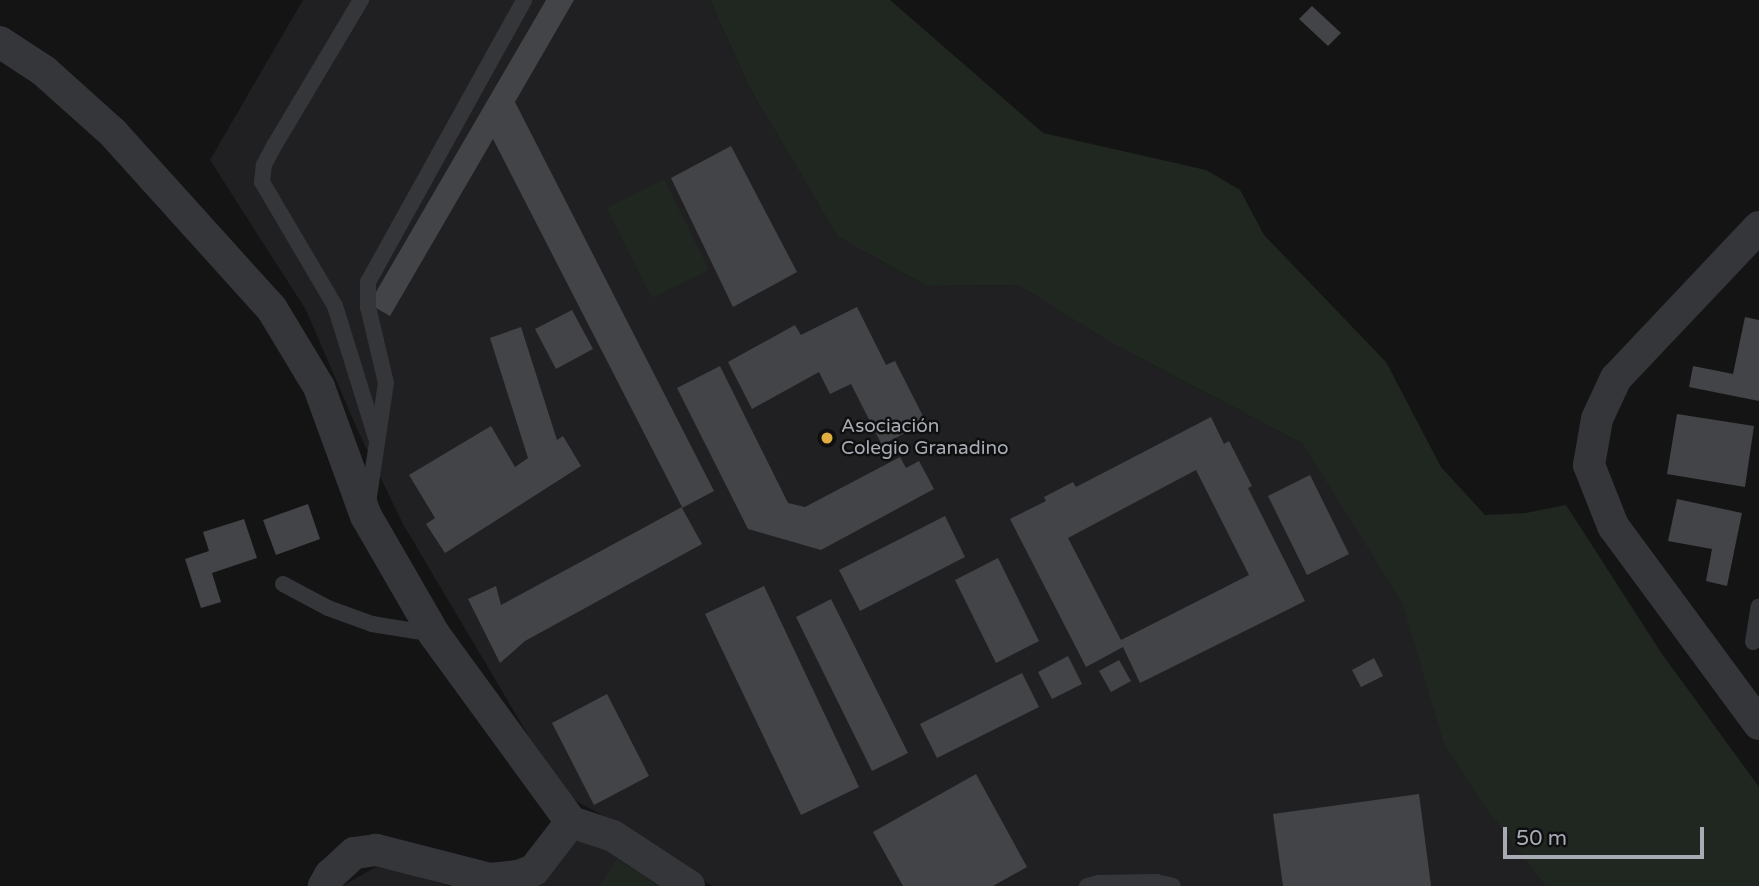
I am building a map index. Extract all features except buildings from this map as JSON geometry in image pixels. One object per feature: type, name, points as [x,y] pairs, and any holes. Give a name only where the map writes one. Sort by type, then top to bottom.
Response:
[{"type":"street","points":[[0,42],[44,71],[113,133],[272,309],[319,387],[366,516],[434,634],[571,822],[613,836],[689,886]]},
{"type":"street","points":[[1759,227],[1616,378],[1597,419],[1589,465],[1613,526],[1759,724]]},
{"type":"street","points":[[324,886],[330,875],[354,853],[376,850],[490,879],[518,876],[534,870],[571,822]]},
{"type":"lane","points":[[362,0],[275,144],[264,165],[262,182],[335,306],[377,443]]},
{"type":"lane","points":[[366,516],[386,383],[368,307],[368,282],[524,0]]},
{"type":"lane","points":[[283,584],[328,608],[372,624],[434,634]]},
{"type":"lane","points":[[1753,642],[1759,606]]},
{"type":"lane","points":[[1087,886],[1099,883],[1156,882],[1173,886]]},
{"type":"shaded area","name":"Asociación Colegio Granadino","points":[[303,0],[710,0],[750,89],[838,237],[927,286],[1018,285],[1110,342],[1303,444],[1396,540],[1569,886],[712,886],[628,829],[563,794],[403,524],[358,431],[306,310],[210,160]]},
{"type":"shaded area","points":[[710,0],[890,0],[1043,133],[1206,170],[1240,190],[1264,235],[1386,362],[1441,467],[1485,515],[1526,513],[1566,505],[1662,654],[1759,787],[1759,886],[1546,886],[1484,805],[1444,743],[1402,602],[1303,444],[1110,342],[1018,285],[927,286],[838,237],[750,89]]},
{"type":"shaded area","points":[[664,179],[709,270],[652,298],[607,208]]},
{"type":"shaded area","points":[[571,839],[627,853],[674,886],[535,886]]},
{"type":"shaded area","points":[[617,859],[658,886],[600,886]]},
{"type":"shaded area","points":[[376,867],[404,873],[449,886],[342,886]]},
{"type":"place","name":"Asociación Colegio Granadino","points":[[827,438]]}]
